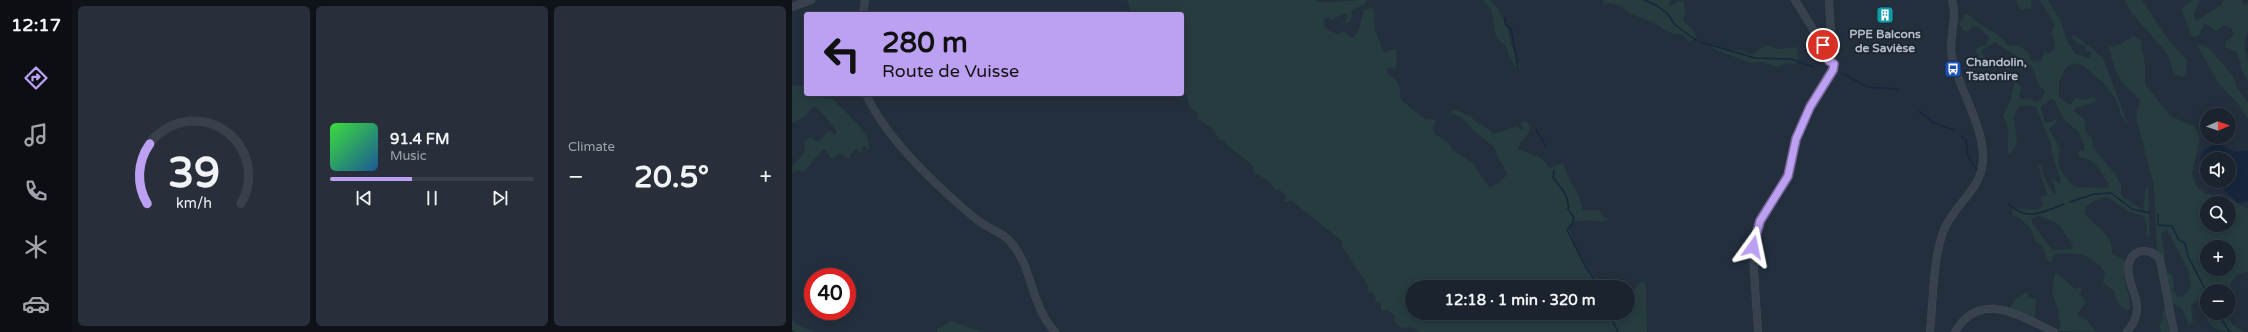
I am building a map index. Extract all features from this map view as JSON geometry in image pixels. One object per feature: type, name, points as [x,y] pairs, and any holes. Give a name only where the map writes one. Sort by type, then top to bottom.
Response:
[{"type":"street","points":[[792,6],[811,0]]},
{"type":"street","points":[[863,12],[865,0]]},
{"type":"street","points":[[1794,0],[1824,47],[1829,61],[1834,64]]},
{"type":"street","points":[[1758,332],[1753,255],[1756,230],[1762,216],[1788,176],[1799,132],[1813,101],[1831,74],[1834,64],[1829,0]]},
{"type":"street","points":[[1930,332],[1942,235],[1950,217],[1975,185],[1981,170],[1983,159],[1979,134],[1952,58],[1950,42],[1954,11],[1952,0]]},
{"type":"street","points":[[867,96],[892,133],[928,175],[978,221],[1004,235],[1013,245],[1042,316],[1055,332]]},
{"type":"street","points":[[2127,332],[2135,317],[2137,305],[2129,263],[2136,253],[2147,251],[2156,255],[2161,263],[2174,332]]},
{"type":"street","points":[[1955,332],[1962,322],[1975,312],[1991,308],[2009,311],[2054,332]]},
{"type":"green space","points":[[1127,0],[1314,0],[1331,2],[1366,0],[1366,3],[1352,11],[1351,21],[1349,23],[1345,23],[1348,15],[1344,13],[1332,20],[1329,17],[1323,19],[1325,28],[1337,34],[1344,32],[1352,38],[1358,32],[1364,10],[1371,7],[1374,10],[1375,30],[1384,53],[1393,49],[1397,50],[1396,69],[1387,67],[1387,73],[1397,82],[1400,89],[1401,100],[1426,120],[1431,119],[1436,121],[1433,128],[1435,134],[1448,142],[1453,150],[1472,162],[1487,185],[1491,187],[1500,182],[1508,174],[1498,158],[1494,147],[1475,132],[1461,117],[1451,113],[1452,110],[1456,110],[1472,117],[1474,121],[1483,125],[1494,134],[1516,126],[1521,130],[1524,128],[1520,124],[1523,121],[1527,122],[1530,128],[1529,131],[1520,143],[1518,149],[1541,158],[1550,168],[1563,163],[1570,181],[1577,191],[1583,210],[1599,210],[1603,217],[1610,219],[1602,222],[1590,220],[1580,221],[1569,225],[1577,250],[1588,268],[1599,280],[1405,280],[1405,320],[1635,320],[1635,289],[1642,280],[1645,283],[1646,289],[1647,332],[1420,332],[1411,327],[1401,328],[1393,320],[1395,316],[1388,310],[1381,311],[1381,303],[1374,300],[1376,298],[1371,291],[1368,294],[1368,286],[1342,246],[1342,241],[1292,201],[1284,201],[1287,197],[1279,189],[1275,191],[1270,183],[1260,175],[1254,175],[1253,166],[1226,144],[1226,141],[1218,139],[1214,130],[1197,118],[1198,113],[1191,108],[1184,91],[1184,12],[1131,12]]},
{"type":"green space","points":[[1483,0],[1490,0],[1498,9],[1507,26],[1511,44],[1521,69],[1516,67],[1505,46],[1497,38],[1491,9]]},
{"type":"green space","points":[[1603,0],[1671,0],[1668,6],[1679,1],[1684,2],[1685,15],[1683,20],[1695,32],[1696,38],[1689,42],[1683,35],[1671,33],[1652,22],[1631,14],[1621,6],[1611,3],[1604,4]]},
{"type":"green space","points":[[2016,0],[2031,0],[2032,7],[2030,9],[2019,9]]},
{"type":"green space","points":[[2040,0],[2048,0],[2060,20],[2068,43],[2076,54],[2089,58],[2091,52],[2085,51],[2086,46],[2077,43],[2072,37],[2074,35],[2103,58],[2128,125],[2120,114],[2116,100],[2105,85],[2091,72],[2078,63],[2066,67],[2059,82],[2059,97],[2070,105],[2076,98],[2086,100],[2093,96],[2096,100],[2096,102],[2076,108],[2074,111],[2084,119],[2086,132],[2092,138],[2093,147],[2115,174],[2121,185],[2121,195],[2123,197],[2143,210],[2146,186],[2148,186],[2150,236],[2146,237],[2147,230],[2144,216],[2129,212],[2108,197],[2101,198],[2091,203],[2084,212],[2107,235],[2112,247],[2112,254],[2124,259],[2125,261],[2126,265],[2124,277],[2130,305],[2130,309],[2127,311],[2118,302],[2114,291],[2103,283],[2105,272],[2095,261],[2078,254],[2057,253],[2053,256],[2052,262],[2048,261],[2042,246],[2035,241],[2031,229],[2021,219],[2014,216],[2012,212],[2013,208],[2037,210],[2043,205],[2040,197],[2047,195],[2038,165],[2041,165],[2044,177],[2055,194],[2056,192],[2052,179],[2060,184],[2061,181],[2051,151],[2052,147],[2036,107],[2026,105],[2018,107],[2014,117],[2017,142],[2011,153],[2008,153],[2008,128],[2003,115],[2011,100],[2015,80],[2021,88],[2019,96],[2021,99],[2028,98],[2037,102],[2041,100],[2045,92],[2039,85],[2032,67],[1995,42],[1981,51],[1988,61],[1995,64],[1989,70],[1975,51],[1978,47],[1986,45],[1989,37],[1978,27],[1973,26],[1968,31],[1963,31],[1959,23],[1963,19],[1963,15],[1968,14],[2000,36],[2009,46],[2017,45],[2028,52],[2031,60],[2037,62],[2041,61],[2045,51],[2048,54],[2054,50],[2055,42],[2051,33],[2055,25]],"holes":[[[2051,99],[2054,100],[2065,121],[2079,132],[2085,149],[2084,151],[2080,151],[2078,154],[2079,157],[2090,160],[2097,166],[2109,185],[2108,188],[2076,187],[2072,185],[2061,171],[2058,163],[2060,148],[2049,129],[2057,122],[2055,119],[2051,122],[2045,123],[2041,107]],[[2039,216],[2057,223],[2073,244],[2072,249],[2053,250],[2032,223],[2032,218]]]},
{"type":"green space","points":[[2125,0],[2142,0],[2170,42],[2187,60],[2186,74],[2183,77],[2174,75],[2169,57],[2131,12]]},
{"type":"green space","points":[[2193,0],[2199,0],[2194,15],[2196,21],[2222,4],[2223,0],[2242,0],[2244,5],[2248,3],[2248,30],[2244,45],[2248,61],[2248,81],[2242,71],[2237,52],[2225,47],[2226,42],[2234,34],[2231,28],[2224,25],[2216,31],[2205,23],[2198,36],[2192,37],[2182,11],[2183,7]]},
{"type":"green space","points":[[2133,36],[2140,39],[2145,65],[2145,84],[2170,116],[2194,126],[2198,132],[2200,138],[2192,173],[2196,185],[2203,193],[2218,196],[2200,196],[2200,232],[2236,232],[2236,202],[2248,209],[2248,272],[2236,276],[2236,240],[2200,240],[2200,276],[2236,276],[2231,284],[2200,284],[2200,301],[2193,303],[2191,308],[2193,322],[2189,325],[2182,309],[2172,303],[2166,270],[2173,276],[2174,291],[2177,297],[2181,297],[2187,293],[2191,286],[2189,271],[2167,230],[2161,233],[2165,256],[2161,259],[2157,250],[2154,186],[2136,117],[2140,100],[2122,82],[2115,69],[2109,49],[2110,47],[2121,44]]},
{"type":"green space","points":[[1714,44],[1726,50],[1740,50],[1752,55],[1766,45],[1780,49],[1797,47],[1799,60],[1794,65],[1788,63],[1777,67],[1763,62],[1751,63],[1711,48]]},
{"type":"green space","points":[[2200,44],[2210,49],[2233,76],[2237,88],[2248,103],[2248,120],[2238,103],[2219,84],[2198,47]]},
{"type":"green space","points":[[792,85],[804,87],[804,96],[822,96],[823,98],[833,99],[867,137],[869,144],[868,150],[865,146],[862,147],[862,152],[858,153],[857,148],[850,154],[851,160],[840,153],[833,159],[830,158],[826,150],[823,149],[804,172],[800,170],[792,173],[793,166],[804,153],[805,141],[810,137],[819,142],[827,132],[831,131],[834,135],[837,133],[830,122],[816,107],[812,107],[806,116],[792,123]]},
{"type":"green space","points":[[2057,273],[2075,289],[2080,287],[2082,290],[2079,293],[2086,302],[2078,313],[2078,316],[2085,318],[2096,332],[2059,331],[2059,315],[2052,294],[2054,277]]},
{"type":"green space","points":[[2027,292],[2028,298],[2036,299],[2035,317],[2028,318],[2011,309],[2011,306],[2016,298]]},
{"type":"green space","points":[[2166,307],[2169,332],[2161,332],[2159,326],[2163,320],[2163,309]]},
{"type":"green space","points":[[792,319],[795,323],[813,332],[792,332]]},
{"type":"green space","points":[[2230,320],[2233,325],[2244,332],[2222,331],[2216,329],[2208,321]]},
{"type":"green space","points":[[951,321],[983,332],[937,332],[937,329]]},
{"type":"water","points":[[2217,144],[2233,151],[2248,151],[2248,201],[2238,203],[2236,201],[2236,196],[2231,196],[2222,188],[2236,188],[2236,152],[2203,152],[2205,149]]},
{"type":"waterway","points":[[1644,0],[1656,5],[1668,14],[1675,25],[1696,40]]},
{"type":"waterway","points":[[1505,18],[1505,24],[1511,29],[1518,68]]},
{"type":"waterway","points":[[1700,42],[1755,58],[1791,59],[1814,67]]},
{"type":"waterway","points":[[1844,74],[1867,87],[1897,89]]},
{"type":"waterway","points":[[1919,111],[1932,122],[1954,130]]},
{"type":"waterway","points":[[1536,129],[1546,147]]},
{"type":"waterway","points":[[1961,136],[1966,140],[1968,156],[1977,170]]},
{"type":"waterway","points":[[1554,170],[1553,177],[1566,196],[1568,209],[1574,218],[1572,224],[1567,230],[1585,266],[1595,280]]},
{"type":"waterway","points":[[2070,202],[2094,194],[2111,193],[2132,209],[2150,213]]},
{"type":"waterway","points":[[2009,204],[2022,213],[2029,214],[2035,214],[2064,204]]},
{"type":"waterway","points":[[2158,214],[2158,225],[2172,226],[2179,240],[2185,243],[2188,256],[2202,284]]},
{"type":"waterway","points":[[1612,320],[1618,332]]},
{"type":"waterway","points":[[2222,320],[2230,332]]},
{"type":"place","name":"PPE Balcons de Savièse","points":[[1885,15]]},
{"type":"place","name":"Chandolin, Tsatonire","points":[[1953,69]]},
{"type":"route","points":[[1753,247],[1756,230],[1760,221],[1788,176],[1796,139],[1810,107],[1833,70],[1834,64],[1829,61],[1823,45]]}]
